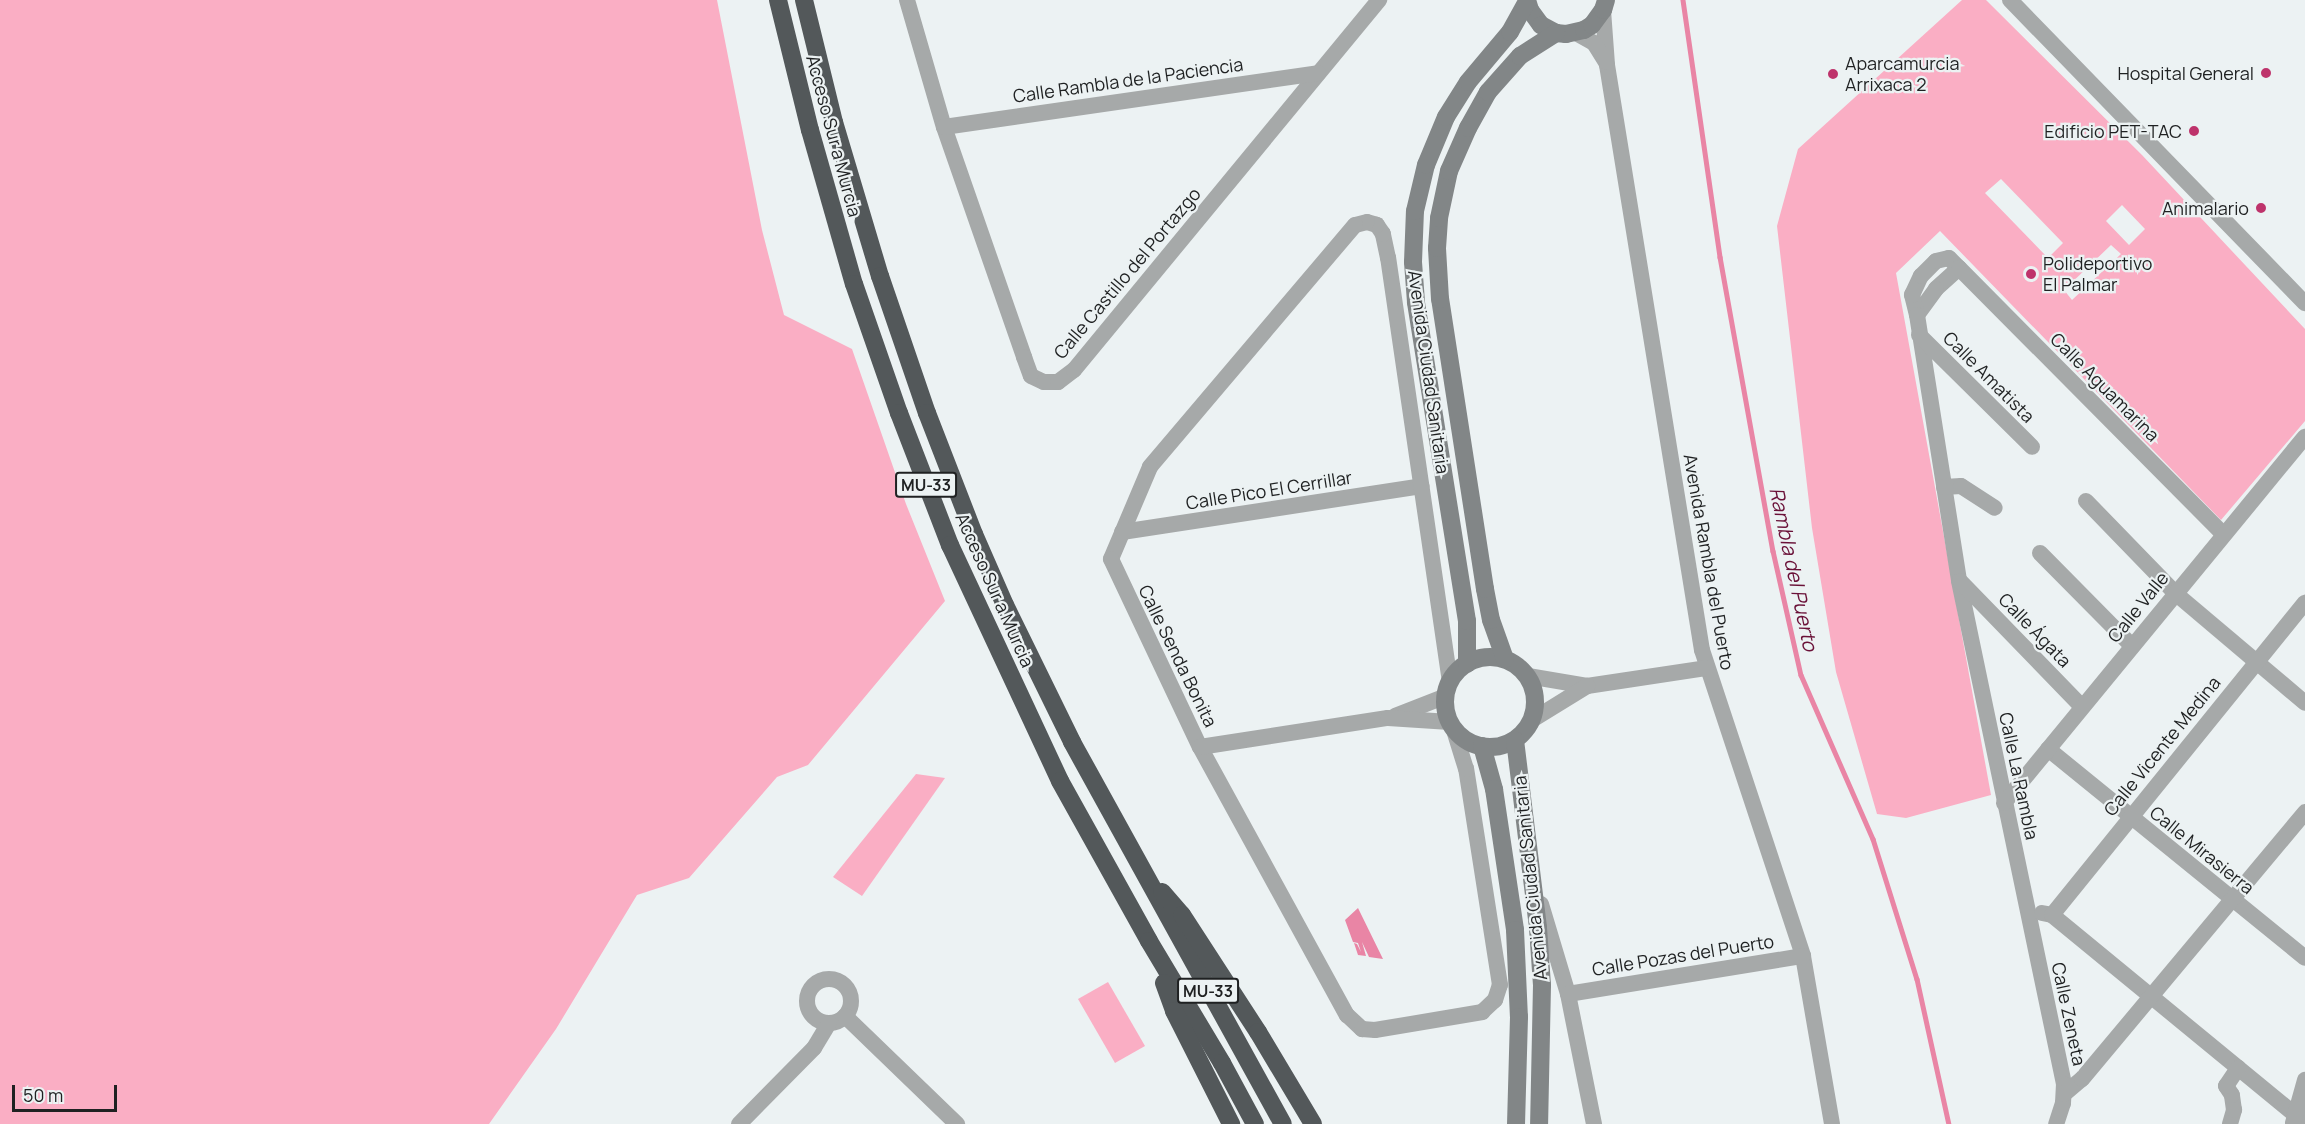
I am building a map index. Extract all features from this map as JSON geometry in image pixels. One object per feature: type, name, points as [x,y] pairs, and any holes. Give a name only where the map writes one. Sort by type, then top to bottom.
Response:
[{"type":"highway","name":"Acceso Sur a Murcia","points":[[778,0],[810,130],[854,284],[926,485],[982,617],[1060,781],[1149,942],[1222,1063],[1255,1124]]},
{"type":"highway","name":"Acceso Sur a Murcia","points":[[804,0],[860,211],[902,342],[950,475],[996,585],[1041,681],[1134,858],[1283,1124]]},
{"type":"highway","points":[[1134,858],[1182,915],[1258,1032],[1313,1124]]},
{"type":"highway","points":[[1149,942],[1174,1011],[1231,1124]]},
{"type":"street","name":"Calle Castillo del Portazgo","points":[[907,0],[944,127],[1031,376],[1044,382],[1058,382],[1074,370],[1379,0]]},
{"type":"street","points":[[2010,0],[2305,303]]},
{"type":"street","points":[[1527,1],[1540,25],[1556,33],[1576,33],[1592,25],[1604,5]]},
{"type":"street","name":"Avenida Ciudad Sanitaria","points":[[1467,664],[1467,621],[1416,302],[1413,262],[1415,211],[1426,165],[1446,117],[1468,82],[1510,32],[1527,1]]},
{"type":"street","name":"Avenida Rambla del Puerto","points":[[1604,5],[1607,65],[1706,668],[1803,956],[1832,1124]]},
{"type":"street","name":"Avenida Ciudad Sanitaria","points":[[1505,659],[1491,620],[1485,589],[1440,299],[1437,248],[1439,218],[1449,171],[1468,128],[1488,92],[1520,56],[1556,33]]},
{"type":"street","name":"Avenida Rambla del Puerto","points":[[1576,33],[1594,44],[1607,65]]},
{"type":"street","name":"Calle Rambla de la Paciencia","points":[[944,127],[1318,73]]},
{"type":"street","name":"Calle Senda Bonita","points":[[1420,486],[1388,258],[1383,234],[1377,225],[1367,222],[1355,225],[1150,467],[1111,559],[1200,747],[1347,1015],[1362,1029],[1375,1030],[1482,1012],[1495,1000],[1500,985],[1466,769],[1451,724]]},
{"type":"street","name":"Calle La Rambla","points":[[1959,268],[1949,258],[1936,261],[1921,276],[1912,295],[1959,581],[2026,910]]},
{"type":"street","name":"Calle Aguamarina","points":[[1959,268],[2223,534]]},
{"type":"street","name":"Calle Amatista","points":[[1919,335],[2032,447]]},
{"type":"street","name":"Calle Valle","points":[[2004,803],[2305,437]]},
{"type":"street","points":[[1420,486],[1451,724],[1465,740],[1493,747],[1515,740],[1532,720],[1587,686]]},
{"type":"street","name":"Calle Pico El Cerrillar","points":[[1122,532],[1420,486]]},
{"type":"street","points":[[1944,487],[1960,486],[1995,508]]},
{"type":"street","points":[[2086,501],[2175,593],[2305,704]]},
{"type":"street","points":[[2040,553],[2132,646]]},
{"type":"street","name":"Calle Ágata","points":[[1959,581],[2082,707]]},
{"type":"street","name":"Calle Vicente Medina","points":[[2052,915],[2305,603]]},
{"type":"street","points":[[1388,718],[1448,689],[1467,664],[1485,657],[1505,659],[1514,663],[1528,676],[1535,694],[1532,720]]},
{"type":"street","points":[[1528,676],[1587,686],[1706,668]]},
{"type":"street","points":[[1200,747],[1388,718],[1451,724]]},
{"type":"street","name":"Avenida Ciudad Sanitaria","points":[[1515,740],[1542,985],[1539,1124]]},
{"type":"street","name":"Avenida Ciudad Sanitaria","points":[[1482,746],[1494,789],[1515,930],[1519,1017],[1516,1124]]},
{"type":"street","name":"Calle Mirasierra","points":[[2048,749],[2305,958]]},
{"type":"street","points":[[2064,1094],[2076,1086],[2305,812]]},
{"type":"street","points":[[1531,874],[1568,994],[1594,1124]]},
{"type":"street","points":[[2026,910],[2052,915],[2297,1118],[2305,1080]]},
{"type":"street","name":"Calle Zeneta","points":[[2026,910],[2064,1084],[2060,1122]]},
{"type":"street","name":"Calle Pozas del Puerto","points":[[1568,994],[1803,956]]},
{"type":"street","points":[[828,978],[844,984],[851,1000],[845,1016],[829,1023],[820,1022],[808,1010],[808,993],[820,980],[828,978]]},
{"type":"street","points":[[845,1016],[957,1124]]},
{"type":"street","points":[[739,1124],[814,1048],[829,1023]]},
{"type":"street","points":[[2230,1124],[2234,1110],[2232,1095],[2226,1086],[2238,1068]]},
{"type":"shaded area","points":[[0,0],[717,0],[762,230],[784,315],[852,349],[906,504],[945,601],[808,765],[777,777],[689,878],[637,895],[556,1029],[489,1124],[0,1124]]},
{"type":"shaded area","points":[[1962,0],[1986,0],[2142,155],[2305,329],[2305,421],[2221,520],[1940,231],[1896,273],[1991,795],[1906,818],[1877,814],[1836,672],[1812,528],[1777,226],[1798,149]],"holes":[[[2001,179],[2063,243],[2048,258],[1985,193]],[[2122,205],[2145,229],[2129,245],[2106,221]],[[2111,245],[2121,254],[2072,300],[2064,290]]]},
{"type":"shaded area","points":[[916,774],[945,778],[862,896],[833,877]]},
{"type":"shaded area","points":[[1358,908],[1383,959],[1369,957],[1362,942],[1366,956],[1358,955],[1354,943],[1361,952],[1358,943],[1353,942],[1345,920]]},
{"type":"shaded area","points":[[1108,982],[1145,1046],[1115,1063],[1078,999]]},
{"type":"waterway","name":"Rambla del Puerto","points":[[1683,0],[1720,257],[1773,551],[1801,675],[1873,839],[1917,979],[1949,1124]]},
{"type":"place","name":"Hospital General","points":[[2266,73]]},
{"type":"place","name":"Aparcamurcia Arrixaca 2","points":[[1833,74]]},
{"type":"place","name":"Edificio PET-TAC","points":[[2194,131]]},
{"type":"place","name":"Animalario","points":[[2261,208]]},
{"type":"place","name":"Polideportivo El Palmar","points":[[2031,274]]}]
